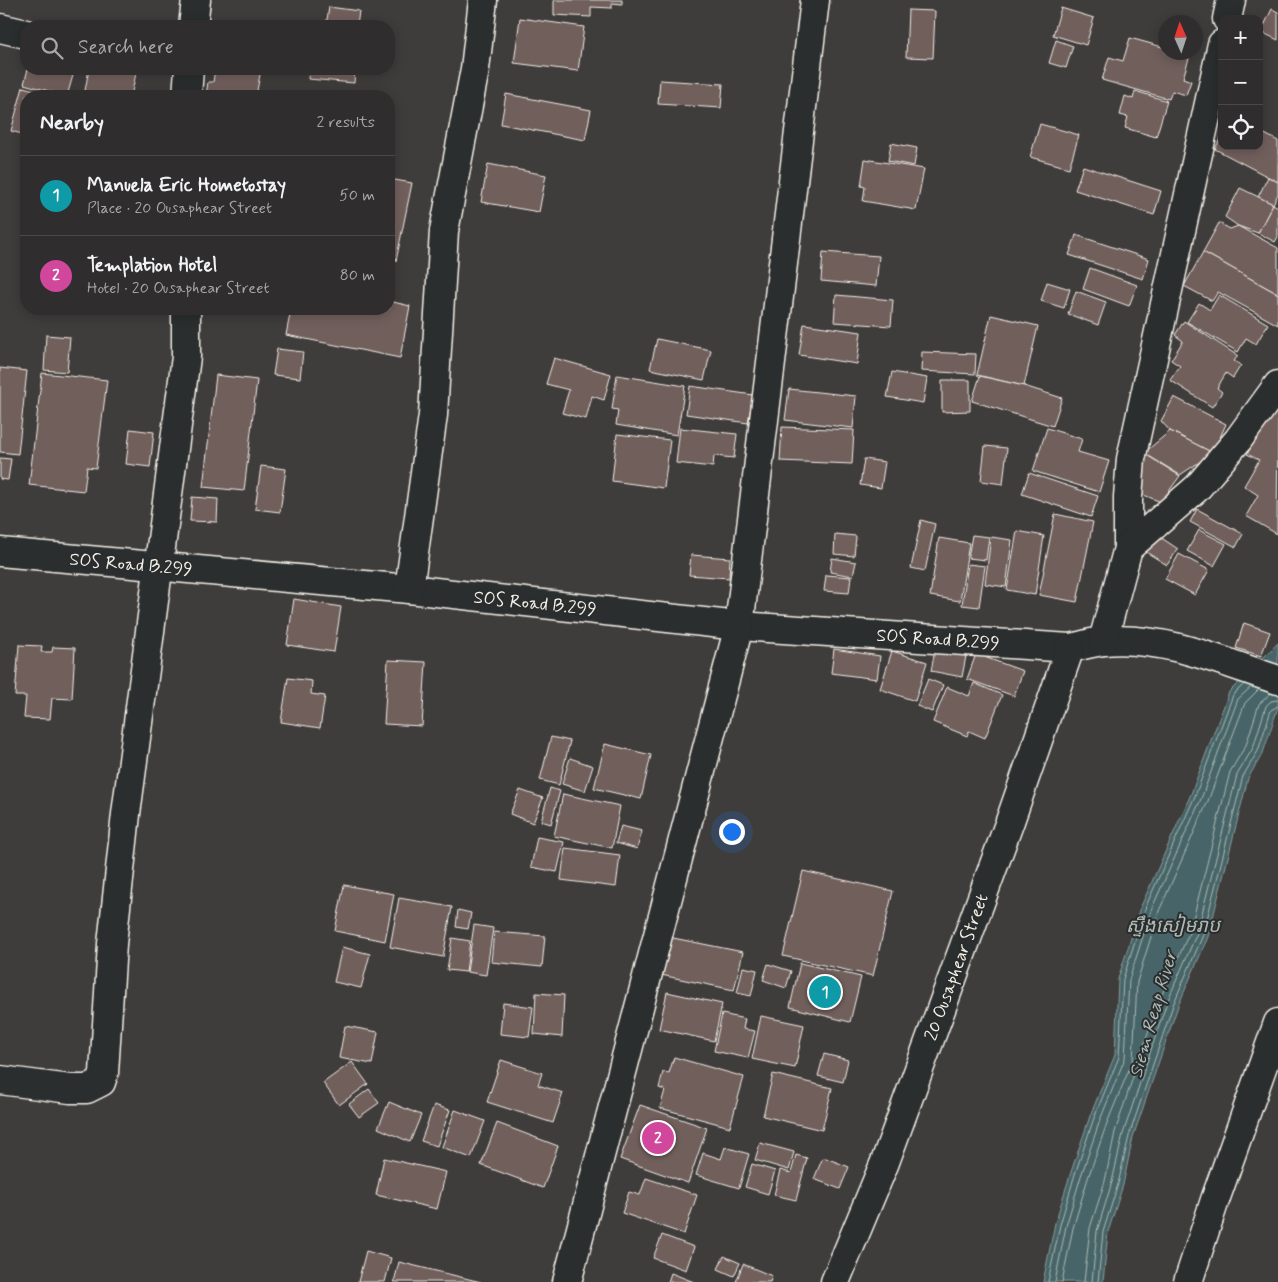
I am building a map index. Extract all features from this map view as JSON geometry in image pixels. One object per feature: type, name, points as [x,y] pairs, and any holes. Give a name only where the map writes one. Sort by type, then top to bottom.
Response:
[{"type":"street","points":[[194,20],[196,0]]},
{"type":"street","points":[[409,589],[433,415],[444,231],[474,69],[483,0]]},
{"type":"street","points":[[567,1282],[739,626],[815,0]]},
{"type":"street","points":[[1228,15],[1231,0]]},
{"type":"street","points":[[0,28],[20,33]]},
{"type":"street","points":[[1103,641],[1128,548],[1128,497],[1131,459],[1218,60]]},
{"type":"street","points":[[187,90],[188,75]]},
{"type":"street","points":[[0,1080],[70,1089],[87,1089],[101,1082],[104,1073],[112,944],[126,814],[186,357],[186,315]]},
{"type":"street","points":[[1128,548],[1198,488],[1238,440],[1278,385]]},
{"type":"street","name":"SOS Road B.299","points":[[0,552],[409,589],[739,626],[1070,648],[1103,641],[1133,641],[1191,651],[1278,680]]},
{"type":"street","name":"20 Ousaphear Street","points":[[835,1282],[888,1153],[1010,821],[1070,648]]},
{"type":"street","points":[[1188,1282],[1278,1023]]},
{"type":"water","name":"ស្ទឹងសៀមរាប","points":[[1278,643],[1278,707],[1263,753],[1248,778],[1208,937],[1178,1006],[1133,1137],[1123,1185],[1108,1232],[1103,1282],[1043,1282],[1055,1223],[1071,1172],[1090,1116],[1115,1055],[1118,979],[1142,904],[1191,794],[1229,692]]},
{"type":"building","points":[[554,0],[622,0],[622,4],[612,3],[612,8],[591,7],[591,17],[554,15]]},
{"type":"building","points":[[329,7],[359,11],[358,20],[327,20]]},
{"type":"building","points":[[1061,8],[1094,18],[1086,45],[1053,35]]},
{"type":"building","points":[[1272,9],[1278,12],[1278,40],[1263,33],[1263,28]]},
{"type":"building","points":[[908,10],[935,11],[933,58],[906,57]]},
{"type":"building","points":[[520,18],[584,27],[578,71],[514,63]]},
{"type":"building","points":[[1130,38],[1158,46],[1158,60],[1188,60],[1183,78],[1191,81],[1186,95],[1172,91],[1169,99],[1102,80],[1109,57],[1123,61]]},
{"type":"building","points":[[1056,40],[1073,46],[1066,68],[1049,63]]},
{"type":"building","points":[[26,75],[73,75],[69,90],[46,90],[24,84]]},
{"type":"building","points":[[88,75],[136,75],[132,90],[85,90]]},
{"type":"building","points":[[214,75],[260,75],[257,90],[207,90],[208,82],[213,82]]},
{"type":"building","points":[[308,75],[355,75],[354,83],[308,79]]},
{"type":"building","points":[[660,80],[723,84],[721,108],[658,104]]},
{"type":"building","points":[[23,87],[34,90],[22,90]]},
{"type":"building","points":[[1135,91],[1167,101],[1156,137],[1125,128],[1128,117],[1120,115],[1125,96],[1133,99]]},
{"type":"building","points":[[506,94],[591,110],[585,140],[501,124]]},
{"type":"building","points":[[20,98],[20,133],[11,131]]},
{"type":"building","points":[[1040,124],[1079,135],[1069,168],[1030,157]]},
{"type":"building","points":[[1263,133],[1278,141],[1278,182],[1215,149],[1218,143],[1218,150],[1263,150]]},
{"type":"building","points":[[891,143],[917,148],[914,166],[888,161]]},
{"type":"building","points":[[865,159],[924,169],[916,210],[863,201],[865,187],[861,186]]},
{"type":"building","points":[[488,164],[546,175],[539,212],[481,202]]},
{"type":"building","points":[[1083,166],[1161,191],[1154,215],[1075,190]]},
{"type":"building","points":[[1268,177],[1278,182],[1278,194],[1273,204],[1258,197]]},
{"type":"building","points":[[395,180],[412,183],[395,261]]},
{"type":"building","points":[[1240,188],[1273,204],[1258,233],[1238,226],[1225,217]]},
{"type":"building","points":[[1273,204],[1278,207],[1278,237],[1275,242],[1258,233]]},
{"type":"building","points":[[1219,223],[1230,229],[1238,226],[1278,248],[1278,294],[1203,252]]},
{"type":"building","points":[[1076,235],[1149,259],[1143,279],[1069,255]]},
{"type":"building","points":[[823,252],[879,256],[876,286],[821,281]]},
{"type":"building","points":[[1203,252],[1278,294],[1278,325],[1218,292],[1212,301],[1184,286]]},
{"type":"building","points":[[1090,268],[1137,285],[1129,306],[1083,289]]},
{"type":"building","points":[[1047,282],[1070,289],[1064,308],[1041,301]]},
{"type":"building","points":[[1076,291],[1106,302],[1098,325],[1068,314]]},
{"type":"building","points":[[836,295],[893,300],[891,326],[834,322]]},
{"type":"building","points":[[1219,295],[1268,324],[1256,344],[1246,338],[1238,352],[1187,322],[1199,303],[1210,310]]},
{"type":"building","points":[[395,302],[410,306],[400,358],[286,335],[290,315],[395,315]]},
{"type":"building","points":[[991,315],[1038,326],[1024,386],[977,375]]},
{"type":"building","points":[[1184,321],[1238,356],[1234,361],[1241,365],[1233,378],[1226,373],[1217,388],[1222,392],[1212,407],[1170,380],[1180,366],[1171,360],[1183,341],[1175,335]]},
{"type":"building","points":[[804,324],[861,332],[857,364],[799,355]]},
{"type":"building","points":[[46,335],[70,337],[67,372],[44,370]]},
{"type":"building","points":[[657,339],[711,350],[704,380],[650,369]]},
{"type":"building","points":[[277,349],[303,352],[300,378],[273,375]]},
{"type":"building","points":[[922,352],[976,354],[975,374],[921,371]]},
{"type":"building","points":[[554,358],[611,374],[604,400],[592,396],[586,419],[562,413],[569,390],[546,384]]},
{"type":"building","points":[[0,368],[27,371],[18,454],[0,452]]},
{"type":"building","points":[[892,372],[927,378],[923,403],[887,397]]},
{"type":"building","points":[[42,373],[107,380],[96,468],[87,467],[84,491],[29,485]]},
{"type":"building","points":[[216,375],[257,380],[244,491],[203,487]]},
{"type":"building","points":[[617,375],[685,386],[677,435],[616,425],[618,410],[612,409]]},
{"type":"building","points":[[980,376],[1024,386],[1062,398],[1053,426],[972,401]]},
{"type":"building","points":[[942,380],[970,380],[970,411],[942,412]]},
{"type":"building","points":[[690,386],[753,395],[748,423],[686,414]]},
{"type":"building","points":[[789,389],[856,396],[853,428],[785,420]]},
{"type":"building","points":[[1174,397],[1226,424],[1213,453],[1170,431],[1161,421]]},
{"type":"building","points":[[1273,410],[1278,413],[1277,534],[1246,516],[1258,495],[1244,486],[1259,460],[1247,454]]},
{"type":"building","points":[[782,427],[854,430],[852,464],[780,461]]},
{"type":"building","points":[[680,428],[737,434],[734,458],[714,456],[713,467],[676,463]]},
{"type":"building","points":[[1047,428],[1082,439],[1078,452],[1109,461],[1099,492],[1033,471]]},
{"type":"building","points":[[130,429],[154,432],[150,467],[126,464]]},
{"type":"building","points":[[1170,431],[1213,453],[1180,475],[1144,453]]},
{"type":"building","points":[[617,434],[670,440],[664,488],[612,481]]},
{"type":"building","points":[[985,446],[1007,448],[1003,484],[981,481]]},
{"type":"building","points":[[1145,454],[1180,476],[1161,502],[1139,493]]},
{"type":"building","points":[[0,458],[11,459],[8,480],[0,479]]},
{"type":"building","points":[[864,459],[885,462],[881,488],[860,485]]},
{"type":"building","points":[[261,466],[286,469],[280,512],[255,509]]},
{"type":"building","points":[[1029,473],[1098,496],[1091,517],[1022,494]]},
{"type":"building","points":[[192,497],[218,499],[217,522],[190,521]]},
{"type":"building","points":[[1197,509],[1243,534],[1236,547],[1190,522]]},
{"type":"building","points":[[1055,514],[1093,522],[1077,602],[1039,595]]},
{"type":"building","points":[[921,520],[935,524],[925,571],[911,568]]},
{"type":"building","points":[[1199,530],[1226,544],[1214,566],[1187,551]]},
{"type":"building","points":[[1017,531],[1044,536],[1035,595],[1007,590]]},
{"type":"building","points":[[835,534],[856,536],[854,556],[834,554]]},
{"type":"building","points":[[972,535],[989,537],[986,560],[968,558]]},
{"type":"building","points":[[1157,535],[1178,549],[1167,565],[1146,552]]},
{"type":"building","points":[[991,537],[1012,540],[1006,587],[985,584]]},
{"type":"building","points":[[939,538],[969,543],[960,601],[930,596]]},
{"type":"building","points":[[1179,554],[1209,570],[1195,595],[1165,579]]},
{"type":"building","points":[[691,555],[730,558],[729,578],[689,575]]},
{"type":"building","points":[[832,558],[856,562],[853,576],[830,572]]},
{"type":"building","points":[[968,564],[985,566],[979,607],[962,605]]},
{"type":"building","points":[[826,575],[851,577],[849,593],[824,591]]},
{"type":"building","points":[[294,599],[341,607],[334,652],[287,645]]},
{"type":"building","points":[[1244,623],[1270,632],[1261,656],[1236,648]]},
{"type":"building","points":[[19,645],[42,646],[41,652],[52,652],[53,647],[75,648],[72,699],[52,698],[50,719],[24,718],[26,696],[15,696]]},
{"type":"building","points":[[834,649],[880,656],[877,679],[831,673]]},
{"type":"building","points":[[935,650],[966,656],[962,677],[931,671]]},
{"type":"building","points":[[892,651],[927,662],[915,701],[880,689]]},
{"type":"building","points":[[976,654],[1023,671],[1014,696],[967,679]]},
{"type":"building","points":[[388,660],[426,662],[422,726],[384,724]]},
{"type":"building","points":[[288,678],[312,681],[311,694],[325,696],[320,728],[281,722]]},
{"type":"building","points":[[928,679],[943,685],[932,712],[917,706]]},
{"type":"building","points":[[974,683],[1002,695],[985,738],[969,731],[967,736],[933,722],[947,687],[969,696]]},
{"type":"building","points":[[551,737],[570,741],[559,785],[540,780]]},
{"type":"building","points":[[605,744],[651,755],[641,799],[594,788]]},
{"type":"building","points":[[570,758],[593,766],[585,791],[562,784]]},
{"type":"building","points":[[550,788],[560,791],[551,824],[541,821]]},
{"type":"building","points":[[520,790],[543,798],[533,823],[510,814]]},
{"type":"building","points":[[563,794],[620,806],[612,848],[554,836]]},
{"type":"building","points":[[621,826],[642,831],[637,849],[616,843]]},
{"type":"building","points":[[537,837],[564,842],[557,872],[531,867]]},
{"type":"building","points":[[565,848],[620,855],[616,887],[561,880]]},
{"type":"building","points":[[803,871],[893,891],[873,976],[783,956]]},
{"type":"building","points":[[344,885],[394,894],[385,941],[335,931]]},
{"type":"building","points":[[399,898],[452,907],[443,957],[390,947]]},
{"type":"building","points":[[458,910],[471,913],[468,929],[456,927]]},
{"type":"building","points":[[474,925],[493,928],[486,975],[467,972]]},
{"type":"building","points":[[494,932],[545,936],[542,967],[491,962]]},
{"type":"building","points":[[668,937],[743,952],[734,990],[661,975]]},
{"type":"building","points":[[452,938],[470,941],[466,972],[447,970]]},
{"type":"building","points":[[342,947],[370,954],[361,988],[334,982]]},
{"type":"building","points":[[800,963],[861,977],[850,1022],[790,1007]]},
{"type":"building","points":[[768,964],[791,971],[786,988],[763,980]]},
{"type":"building","points":[[743,967],[757,970],[751,996],[737,993]]},
{"type":"building","points":[[667,992],[722,1004],[714,1041],[659,1029]]},
{"type":"building","points":[[536,993],[564,995],[562,1037],[534,1034]]},
{"type":"building","points":[[503,1003],[533,1007],[529,1037],[500,1034]]},
{"type":"building","points":[[722,1014],[745,1019],[743,1029],[755,1031],[748,1058],[714,1051]]},
{"type":"building","points":[[761,1016],[804,1025],[795,1068],[752,1059]]},
{"type":"building","points":[[345,1026],[378,1032],[372,1064],[339,1058]]},
{"type":"building","points":[[824,1054],[848,1060],[843,1082],[818,1076]]},
{"type":"building","points":[[674,1057],[744,1077],[730,1127],[660,1108],[665,1090],[659,1088],[663,1072],[669,1073]]},
{"type":"building","points":[[501,1060],[542,1073],[538,1085],[563,1093],[553,1123],[487,1102]]},
{"type":"building","points":[[352,1062],[368,1084],[339,1105],[323,1083]]},
{"type":"building","points":[[773,1074],[832,1088],[822,1130],[763,1116]]},
{"type":"building","points":[[369,1089],[379,1103],[359,1117],[349,1104]]},
{"type":"building","points":[[389,1102],[421,1115],[410,1142],[378,1128]]},
{"type":"building","points":[[434,1105],[450,1110],[437,1146],[421,1141]]},
{"type":"building","points":[[640,1105],[707,1128],[688,1183],[620,1159]]},
{"type":"building","points":[[455,1110],[485,1121],[471,1158],[442,1147]]},
{"type":"building","points":[[497,1123],[558,1146],[543,1188],[481,1165]]},
{"type":"building","points":[[760,1143],[794,1152],[789,1170],[755,1160]]},
{"type":"building","points":[[725,1147],[749,1154],[739,1188],[696,1175],[703,1153],[721,1159]]},
{"type":"building","points":[[796,1155],[807,1158],[796,1200],[774,1195],[780,1170],[791,1173]]},
{"type":"building","points":[[823,1157],[849,1167],[840,1189],[814,1179]]},
{"type":"building","points":[[384,1158],[446,1172],[437,1209],[376,1195]]},
{"type":"building","points":[[752,1164],[775,1171],[768,1194],[745,1187]]},
{"type":"building","points":[[646,1178],[697,1195],[684,1234],[622,1213],[629,1192],[640,1195]]},
{"type":"building","points":[[662,1235],[694,1247],[686,1270],[653,1258]]},
{"type":"building","points":[[366,1251],[391,1258],[385,1282],[358,1282]]},
{"type":"building","points":[[724,1256],[740,1263],[734,1276],[718,1269]]},
{"type":"building","points":[[399,1262],[481,1282],[394,1282]]},
{"type":"building","points":[[743,1264],[772,1276],[770,1282],[736,1282]]},
{"type":"building","points":[[671,1273],[694,1282],[668,1282]]},
{"type":"place","name":"Manuela Eric Hometostay","points":[[825,992]]},
{"type":"place","name":"Templation Hotel","points":[[658,1138]]},
{"type":"water label","name":"Siem Reap River","points":[[1152,1014]]}]
